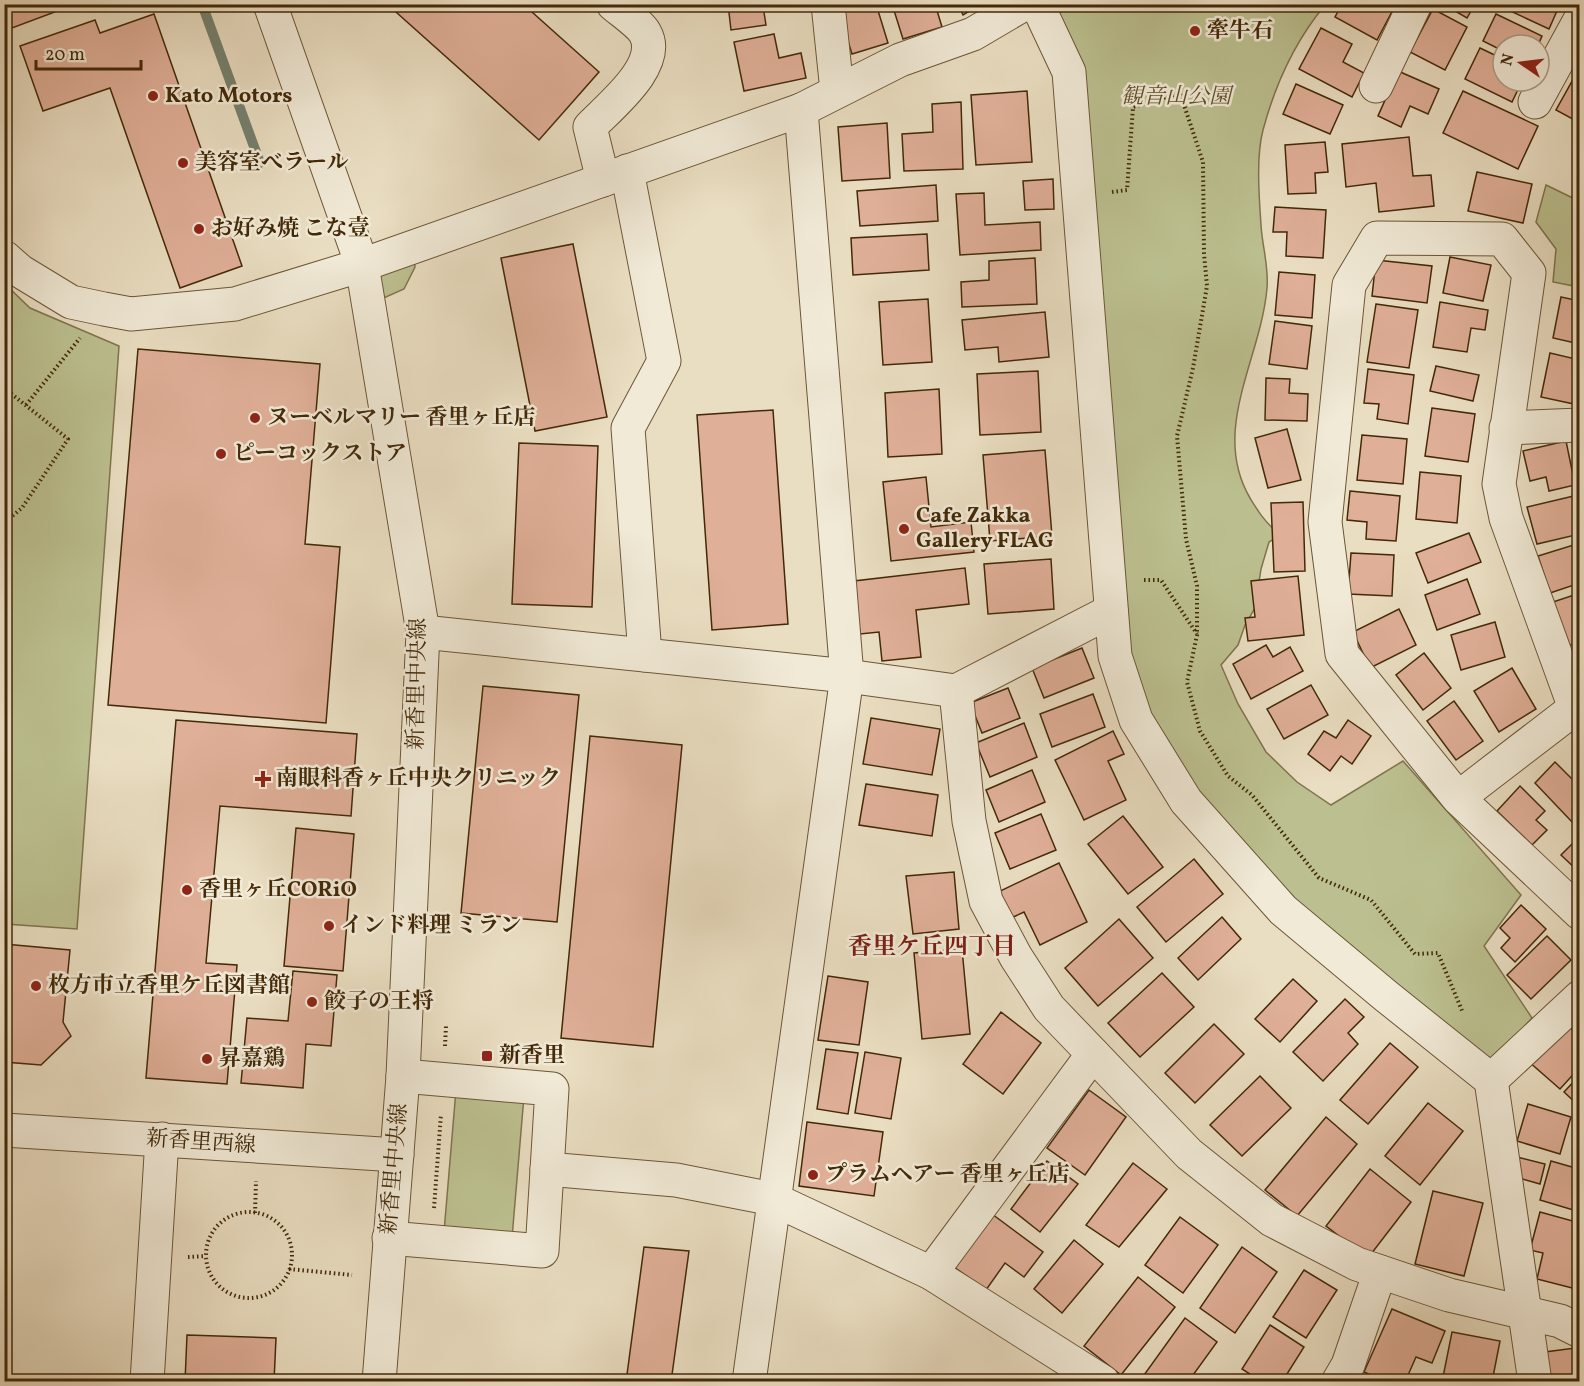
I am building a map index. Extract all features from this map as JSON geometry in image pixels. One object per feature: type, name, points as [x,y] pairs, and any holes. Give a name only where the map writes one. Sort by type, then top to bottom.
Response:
[{"type":"street","name":"新香里中央線","points":[[270,4],[362,265],[423,632],[403,1076],[379,1382]]},
{"type":"street","points":[[613,4],[645,33],[649,54],[641,74],[590,127],[615,175],[664,361],[628,428],[645,655]]},
{"type":"street","points":[[828,4],[837,91]]},
{"type":"street","points":[[4,257],[20,270],[71,302],[104,309],[131,314],[235,304],[362,265],[801,110],[900,60],[973,34],[1024,4]]},
{"type":"street","points":[[1037,4],[1069,72],[1115,656],[1136,720],[1186,801],[1283,910],[1491,1080],[1535,1382]]},
{"type":"street","points":[[1376,86],[1416,4]]},
{"type":"street","points":[[1535,102],[1580,20]]},
{"type":"street","points":[[749,1382],[848,676],[801,110]]},
{"type":"street","points":[[1458,798],[1575,708],[1506,518],[1499,484],[1529,273],[1502,239],[1377,238],[1349,285],[1325,522],[1342,654],[1458,798],[1580,913]]},
{"type":"street","points":[[1506,428],[1580,425]]},
{"type":"street","points":[[423,632],[848,676],[956,691],[1110,596]]},
{"type":"street","points":[[956,691],[969,821],[986,901],[1016,957],[1049,1008],[1189,1154],[1272,1220],[1357,1264],[1449,1295],[1560,1322],[1580,1331]]},
{"type":"street","points":[[1491,1080],[1580,997]]},
{"type":"street","points":[[932,1273],[1093,1054]]},
{"type":"street","points":[[389,1238],[542,1251],[552,1089],[403,1076]]},
{"type":"street","name":"新香里西線","points":[[4,1130],[397,1155]]},
{"type":"street","points":[[147,1382],[162,1139]]},
{"type":"street","points":[[547,1169],[676,1180],[773,1199],[932,1273],[1103,1382]]},
{"type":"street","points":[[1338,1382],[1348,1365],[1380,1272]]},
{"type":"path","points":[[1127,190],[1132,107],[1180,93],[1203,162],[1204,254],[1207,286],[1193,368],[1177,436],[1186,539],[1197,586],[1197,635],[1187,682],[1200,731],[1228,776],[1252,795],[1319,878],[1371,900],[1415,954]]},
{"type":"path","points":[[26,405],[104,309]]},
{"type":"path","points":[[4,388],[68,439],[22,507],[4,523]]},
{"type":"path","points":[[1110,596],[1161,580],[1197,635]]},
{"type":"path","points":[[432,1242],[441,1107]]},
{"type":"path","points":[[247,1212],[262,1214],[281,1227],[288,1238],[291,1253],[289,1269],[287,1275],[276,1287],[264,1295],[239,1297],[216,1283],[209,1270],[206,1256],[208,1240],[212,1232],[233,1215],[247,1212]]},
{"type":"path","points":[[289,1269],[386,1279]]},
{"type":"green space","name":"観音山公園","points":[[1051,5],[1325,5],[1305,33],[1288,64],[1274,96],[1261,140],[1259,189],[1267,288],[1263,315],[1241,394],[1236,420],[1235,446],[1239,472],[1250,498],[1264,519],[1275,530],[1274,539],[1269,542],[1261,569],[1255,608],[1245,625],[1238,645],[1221,665],[1238,704],[1266,752],[1297,782],[1331,805],[1403,761],[1521,895],[1484,946],[1532,1018],[1492,1064],[1292,900],[1197,793],[1147,715],[1127,653]]},
{"type":"green space","points":[[1546,185],[1579,201],[1579,287],[1553,282],[1556,249],[1536,222]]},
{"type":"green space","points":[[413,247],[415,267],[404,289],[368,305],[362,265]]},
{"type":"green space","points":[[5,284],[30,308],[119,346],[77,929],[5,924]]},
{"type":"green space","points":[[456,1090],[524,1096],[512,1238],[444,1232]]},
{"type":"building","points":[[4,4],[76,4],[4,31]]},
{"type":"building","points":[[387,4],[523,4],[599,72],[539,140]]},
{"type":"building","points":[[728,4],[776,4],[763,6],[766,25],[731,30]]},
{"type":"building","points":[[852,4],[876,4],[888,43],[852,54],[838,9]]},
{"type":"building","points":[[892,4],[935,4],[942,27],[903,39]]},
{"type":"building","points":[[958,4],[981,4],[963,15]]},
{"type":"building","points":[[1342,4],[1396,4],[1377,40],[1335,17]]},
{"type":"building","points":[[1443,4],[1475,4],[1467,18]]},
{"type":"building","points":[[1503,4],[1560,4],[1549,29],[1502,7]]},
{"type":"building","points":[[1433,9],[1467,27],[1445,70],[1410,52]]},
{"type":"building","points":[[154,14],[242,266],[180,288],[110,88],[43,111],[20,46],[95,20],[100,33]]},
{"type":"building","points":[[1496,14],[1536,33],[1491,33],[1491,45],[1483,41]]},
{"type":"building","points":[[1321,28],[1352,44],[1343,62],[1364,73],[1352,97],[1299,69]]},
{"type":"building","points":[[774,34],[779,58],[801,53],[806,78],[744,91],[734,42]]},
{"type":"building","points":[[1480,48],[1491,53],[1491,92],[1465,79]]},
{"type":"building","points":[[1580,67],[1580,123],[1556,110]]},
{"type":"building","points":[[1398,71],[1439,89],[1428,114],[1410,106],[1401,127],[1378,116]]},
{"type":"building","points":[[1296,84],[1343,105],[1330,134],[1283,114]]},
{"type":"building","points":[[1027,91],[1032,162],[976,165],[971,95]]},
{"type":"building","points":[[1463,91],[1538,126],[1518,169],[1443,133]]},
{"type":"building","points":[[1494,93],[1516,93],[1512,102]]},
{"type":"building","points":[[961,102],[963,169],[904,171],[902,134],[933,132],[932,104]]},
{"type":"building","points":[[887,123],[890,178],[842,181],[838,127]]},
{"type":"building","points":[[1409,137],[1413,176],[1431,175],[1434,206],[1379,212],[1376,183],[1346,187],[1342,144]]},
{"type":"building","points":[[1325,142],[1328,172],[1315,173],[1316,193],[1288,194],[1285,145]]},
{"type":"building","points":[[1477,172],[1532,184],[1523,223],[1468,211]]},
{"type":"building","points":[[1053,179],[1054,209],[1025,210],[1023,181]]},
{"type":"building","points":[[936,185],[938,221],[860,226],[857,191]]},
{"type":"building","points":[[984,193],[985,225],[1040,222],[1041,250],[960,255],[956,194]]},
{"type":"building","points":[[1275,207],[1326,210],[1323,258],[1286,256],[1287,232],[1273,232]]},
{"type":"building","points":[[927,234],[929,270],[853,275],[851,238]]},
{"type":"building","points":[[573,244],[607,417],[535,431],[501,258]]},
{"type":"building","points":[[1450,257],[1491,265],[1483,301],[1443,293]]},
{"type":"building","points":[[1035,258],[1037,304],[962,307],[961,282],[989,280],[989,261]]},
{"type":"building","points":[[1376,260],[1432,266],[1427,303],[1372,296]]},
{"type":"building","points":[[1279,272],[1315,275],[1312,318],[1275,315]]},
{"type":"building","points":[[1561,297],[1580,301],[1580,344],[1553,338]]},
{"type":"building","points":[[928,299],[932,362],[883,365],[879,302]]},
{"type":"building","points":[[1440,302],[1488,310],[1485,330],[1471,328],[1467,352],[1433,347]]},
{"type":"building","points":[[1376,304],[1418,310],[1409,368],[1367,362]]},
{"type":"building","points":[[1045,312],[1049,357],[999,362],[998,347],[965,350],[962,320]]},
{"type":"building","points":[[1275,321],[1312,326],[1307,369],[1269,364]]},
{"type":"building","name":"ピーコックストア","points":[[138,349],[320,364],[305,544],[340,547],[326,723],[108,705]]},
{"type":"building","points":[[1550,353],[1580,360],[1580,379],[1574,404],[1541,397]]},
{"type":"building","points":[[1436,366],[1479,375],[1473,401],[1430,391]]},
{"type":"building","points":[[1368,369],[1414,375],[1408,424],[1377,419],[1379,404],[1364,403]]},
{"type":"building","points":[[1038,371],[1041,432],[980,435],[977,374]]},
{"type":"building","points":[[1266,378],[1290,379],[1289,393],[1308,394],[1307,421],[1265,420]]},
{"type":"building","points":[[939,389],[942,454],[888,457],[885,393]]},
{"type":"building","points":[[1432,408],[1475,414],[1468,462],[1425,456]]},
{"type":"building","points":[[773,410],[788,624],[712,630],[697,415]]},
{"type":"building","points":[[1287,429],[1301,480],[1268,488],[1255,438]]},
{"type":"building","points":[[1362,435],[1407,439],[1403,484],[1357,480]]},
{"type":"building","points":[[1566,441],[1575,485],[1549,491],[1546,477],[1530,481],[1523,451]]},
{"type":"building","points":[[519,443],[598,446],[592,607],[512,604]]},
{"type":"building","points":[[1045,450],[1052,536],[990,541],[983,455]]},
{"type":"building","points":[[1420,472],[1461,476],[1457,523],[1416,519]]},
{"type":"building","points":[[926,477],[931,527],[971,522],[974,552],[891,561],[883,482]]},
{"type":"building","points":[[1350,491],[1400,496],[1396,541],[1366,539],[1367,522],[1347,520]]},
{"type":"building","points":[[1578,495],[1580,534],[1537,544],[1527,507]]},
{"type":"building","points":[[1303,502],[1305,571],[1274,572],[1271,503]]},
{"type":"building","points":[[1469,533],[1481,562],[1428,583],[1416,553]]},
{"type":"building","points":[[1580,543],[1580,583],[1550,593],[1538,556]]},
{"type":"building","points":[[1351,553],[1394,555],[1392,596],[1348,594]]},
{"type":"building","points":[[1051,559],[1054,609],[988,614],[984,564]]},
{"type":"building","points":[[965,568],[969,604],[916,610],[921,657],[882,661],[879,632],[860,634],[854,581]]},
{"type":"building","points":[[1298,576],[1304,635],[1248,641],[1245,618],[1255,617],[1251,581]]},
{"type":"building","points":[[1467,579],[1480,614],[1437,630],[1425,595]]},
{"type":"building","points":[[1580,593],[1580,642],[1567,646],[1553,602]]},
{"type":"building","points":[[1399,609],[1416,645],[1370,668],[1353,632]]},
{"type":"building","points":[[1495,622],[1505,657],[1461,670],[1451,635]]},
{"type":"building","points":[[1266,645],[1273,657],[1290,647],[1303,671],[1251,699],[1233,664]]},
{"type":"building","points":[[1082,648],[1094,678],[1044,698],[1032,668]]},
{"type":"building","points":[[1424,653],[1451,688],[1423,710],[1396,675]]},
{"type":"building","points":[[1580,656],[1580,679],[1573,659]]},
{"type":"building","points":[[1512,668],[1536,709],[1499,732],[1474,691]]},
{"type":"building","points":[[1311,685],[1328,715],[1284,739],[1267,709]]},
{"type":"building","points":[[483,686],[579,695],[557,922],[461,913]]},
{"type":"building","points":[[1008,688],[1020,718],[982,733],[970,703]]},
{"type":"building","points":[[1093,694],[1105,727],[1052,747],[1040,714]]},
{"type":"building","points":[[1454,701],[1483,741],[1456,760],[1427,721]]},
{"type":"building","points":[[871,718],[940,729],[932,775],[863,764]]},
{"type":"building","name":"香里ヶ丘CORiO","points":[[176,720],[357,734],[351,816],[220,806],[206,963],[237,965],[227,1084],[146,1078]]},
{"type":"building","points":[[1348,720],[1371,736],[1352,764],[1341,756],[1330,771],[1308,754],[1324,731],[1336,738]]},
{"type":"building","points":[[1024,723],[1037,757],[990,777],[976,743]]},
{"type":"building","points":[[1113,731],[1124,754],[1108,761],[1126,800],[1084,820],[1055,760]]},
{"type":"building","points":[[590,736],[682,745],[653,1047],[561,1038]]},
{"type":"building","points":[[1555,762],[1580,787],[1580,817],[1573,823],[1535,783]]},
{"type":"building","points":[[1032,770],[1045,802],[999,822],[986,790]]},
{"type":"building","points":[[866,784],[938,795],[932,836],[859,825]]},
{"type":"building","points":[[1520,786],[1545,811],[1536,820],[1547,830],[1532,845],[1497,811]]},
{"type":"building","points":[[1041,814],[1056,850],[1010,869],[995,833]]},
{"type":"building","points":[[1123,816],[1163,867],[1128,894],[1088,844]]},
{"type":"building","name":"香里ヶ丘CORiO","points":[[296,828],[354,834],[343,971],[284,966]]},
{"type":"building","points":[[1580,836],[1580,873],[1561,855]]},
{"type":"building","points":[[1194,859],[1223,894],[1166,942],[1137,907]]},
{"type":"building","points":[[1059,863],[1087,922],[1040,945],[1024,912],[1009,919],[996,893]]},
{"type":"building","points":[[954,872],[959,929],[913,934],[906,876]]},
{"type":"building","points":[[1521,905],[1546,929],[1515,962],[1501,948],[1510,938],[1500,928]]},
{"type":"building","points":[[1222,917],[1241,939],[1198,980],[1178,958]]},
{"type":"building","points":[[1119,919],[1153,958],[1098,1006],[1065,968]]},
{"type":"building","points":[[1547,936],[1571,960],[1531,999],[1507,975]]},
{"type":"building","name":"枚方市立香里ケ丘図書館","points":[[4,944],[70,950],[63,1022],[71,1036],[41,1065],[4,1062]]},
{"type":"building","points":[[962,949],[970,1034],[922,1039],[914,953]]},
{"type":"building","points":[[293,971],[337,975],[331,1046],[306,1044],[303,1088],[241,1083],[247,1018],[288,1021]]},
{"type":"building","points":[[1162,973],[1194,1007],[1140,1057],[1108,1023]]},
{"type":"building","points":[[828,976],[868,982],[859,1045],[818,1040]]},
{"type":"building","points":[[1293,979],[1317,1001],[1280,1042],[1255,1019]]},
{"type":"building","points":[[1345,999],[1364,1017],[1348,1033],[1358,1044],[1323,1081],[1293,1052]]},
{"type":"building","points":[[1001,1012],[1041,1043],[1003,1094],[963,1064]]},
{"type":"building","points":[[1563,1021],[1580,1036],[1580,1067],[1560,1089],[1528,1061]]},
{"type":"building","points":[[1214,1024],[1244,1054],[1195,1103],[1165,1073]]},
{"type":"building","points":[[1390,1043],[1418,1067],[1368,1124],[1340,1100]]},
{"type":"building","points":[[826,1049],[858,1053],[848,1114],[817,1109]]},
{"type":"building","points":[[865,1052],[901,1058],[891,1119],[855,1113]]},
{"type":"building","points":[[1580,1075],[1580,1107],[1564,1092]]},
{"type":"building","points":[[1260,1076],[1291,1108],[1242,1156],[1210,1125]]},
{"type":"building","points":[[1089,1090],[1126,1117],[1085,1175],[1047,1148]]},
{"type":"building","points":[[1428,1103],[1463,1131],[1420,1185],[1385,1156]]},
{"type":"building","points":[[1528,1104],[1571,1117],[1560,1154],[1517,1141]]},
{"type":"building","points":[[1326,1117],[1357,1144],[1297,1216],[1265,1190]]},
{"type":"building","points":[[807,1122],[883,1132],[874,1196],[799,1186]]},
{"type":"building","points":[[1513,1156],[1545,1164],[1540,1184],[1508,1175]]},
{"type":"building","points":[[1047,1161],[1078,1184],[1040,1232],[1011,1209]]},
{"type":"building","points":[[1551,1161],[1579,1169],[1580,1165],[1580,1212],[1540,1200]]},
{"type":"building","points":[[1133,1163],[1167,1189],[1119,1247],[1086,1225]]},
{"type":"building","points":[[1370,1169],[1411,1202],[1368,1258],[1326,1226]]},
{"type":"building","points":[[1433,1191],[1483,1203],[1464,1276],[1415,1264]]},
{"type":"building","points":[[1540,1212],[1580,1223],[1580,1290],[1537,1279],[1543,1253],[1530,1250]]},
{"type":"building","points":[[992,1214],[1043,1252],[1024,1277],[1005,1263],[986,1290],[954,1267]]},
{"type":"building","points":[[1180,1217],[1218,1245],[1183,1293],[1145,1265]]},
{"type":"building","points":[[1074,1240],[1103,1264],[1062,1313],[1034,1289]]},
{"type":"building","points":[[644,1247],[689,1251],[671,1382],[626,1382]]},
{"type":"building","points":[[1242,1247],[1277,1272],[1235,1333],[1200,1308]]},
{"type":"building","points":[[1304,1270],[1337,1290],[1306,1338],[1273,1317]]},
{"type":"building","points":[[1138,1277],[1175,1307],[1121,1375],[1084,1346]]},
{"type":"building","points":[[1392,1309],[1445,1331],[1432,1363],[1416,1357],[1405,1382],[1387,1382],[1364,1372]]},
{"type":"building","points":[[1185,1318],[1217,1342],[1188,1382],[1153,1382],[1144,1375]]},
{"type":"building","points":[[1270,1325],[1304,1347],[1282,1382],[1262,1382],[1242,1369]]},
{"type":"building","points":[[1452,1332],[1500,1341],[1492,1382],[1442,1382]]},
{"type":"building","points":[[187,1335],[276,1338],[274,1382],[185,1382]]},
{"type":"building","points":[[1575,1348],[1576,1358],[1580,1358],[1580,1382],[1549,1382],[1545,1352]]},
{"type":"waterway","points":[[202,4],[260,163]]},
{"type":"place","name":"牽牛石","points":[[1195,31]]},
{"type":"place","name":"Kato Motors","points":[[153,96]]},
{"type":"place","name":"美容室べラール","points":[[183,163]]},
{"type":"place","name":"お好み焼 こな壹","points":[[199,229]]},
{"type":"place","name":"ヌーベルマリー 香里ヶ丘店","points":[[255,418]]},
{"type":"place","name":"ピーコックストア","points":[[221,454]]},
{"type":"place","name":"Cafe Zakka Gallery FLAG","points":[[904,529]]},
{"type":"place","name":"南眼科香ヶ丘中央クリニック","points":[[263,779]]},
{"type":"place","name":"香里ヶ丘CORiO","points":[[187,890]]},
{"type":"place","name":"インド料理 ミラン","points":[[329,926]]},
{"type":"place","name":"枚方市立香里ケ丘図書館","points":[[36,986]]},
{"type":"place","name":"餃子の王将","points":[[312,1002]]},
{"type":"place","name":"新香里","points":[[487,1056]]},
{"type":"place","name":"昇嘉鶏","points":[[207,1059]]},
{"type":"place","name":"プラムヘアー 香里ヶ丘店","points":[[813,1175]]},
{"type":"district","name":"香里ケ丘四丁目","points":[[932,948]]}]
